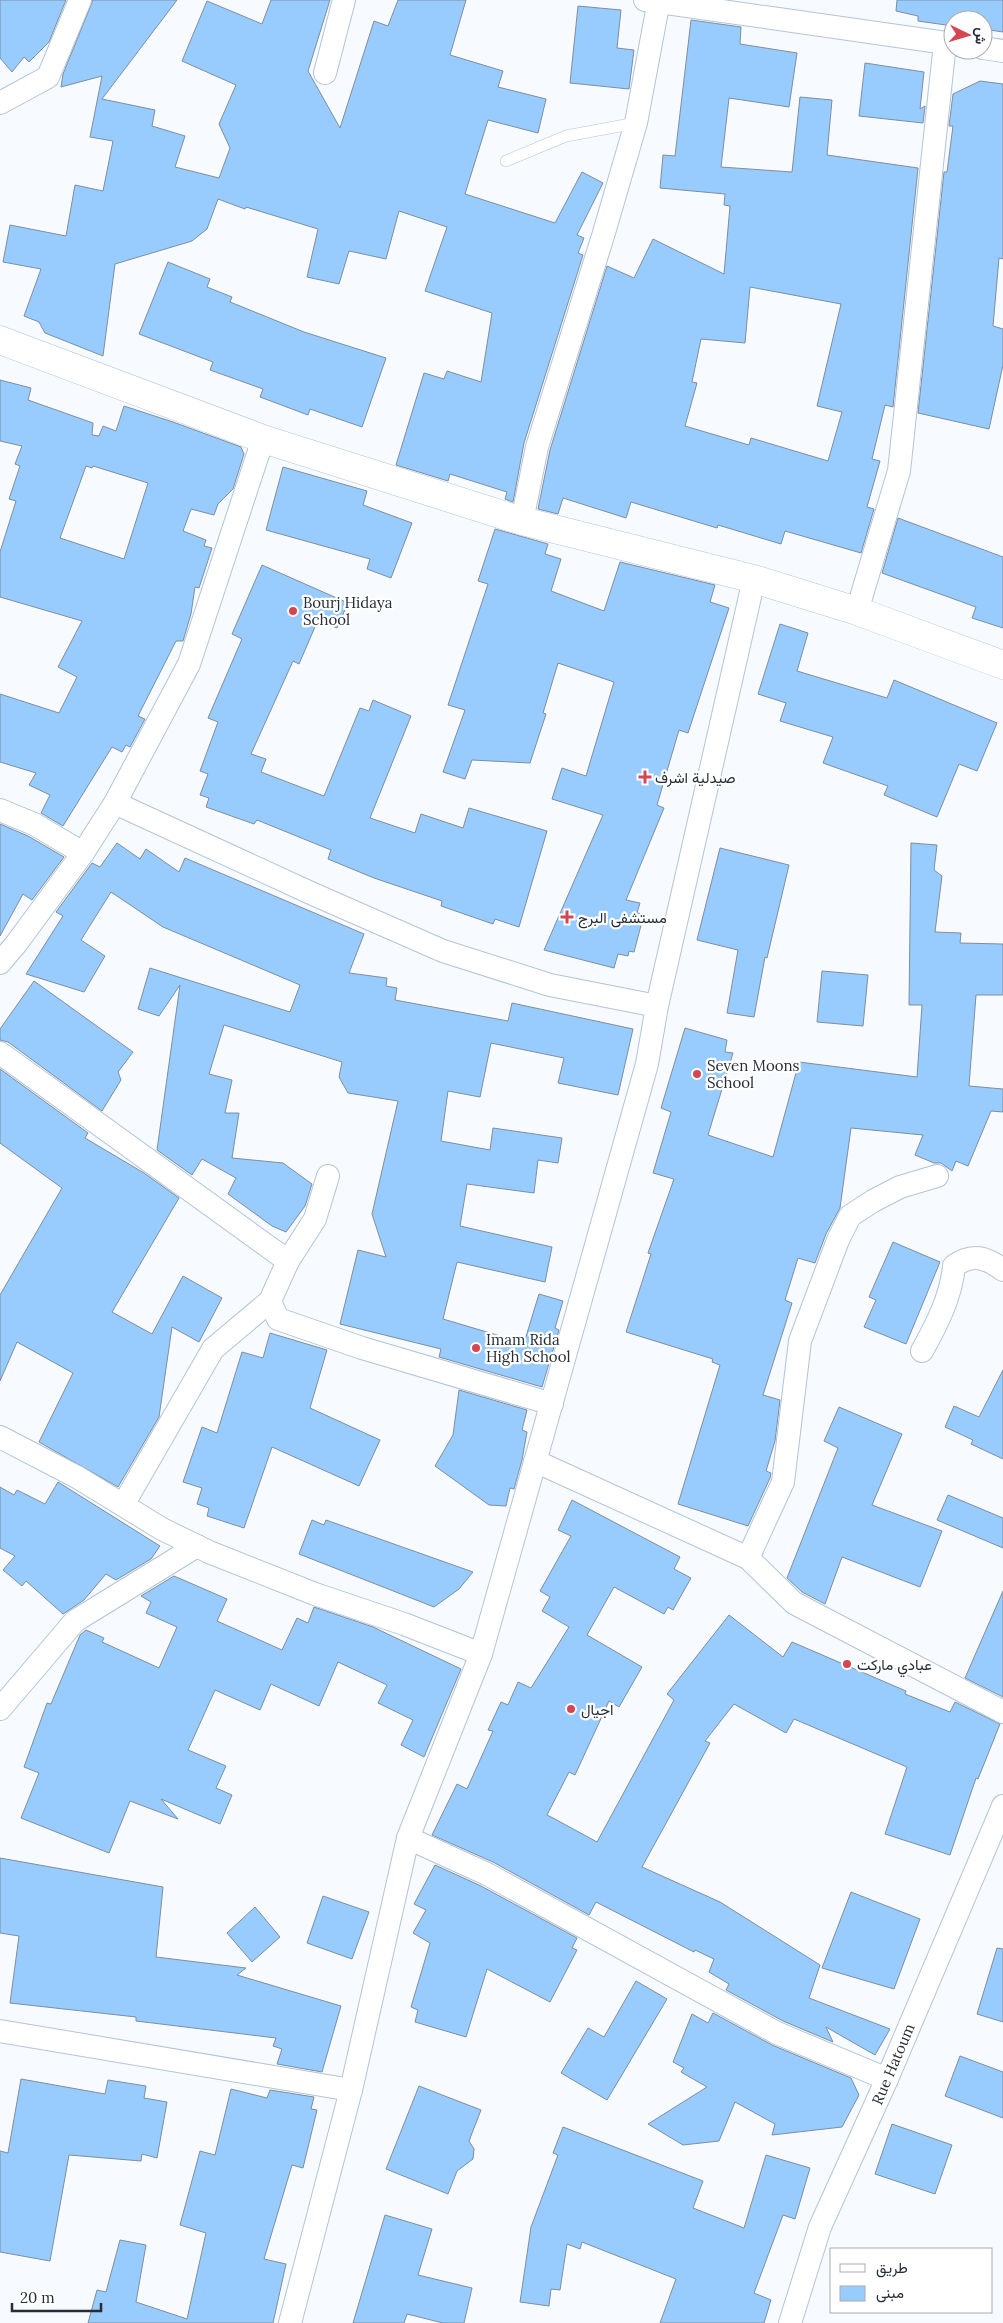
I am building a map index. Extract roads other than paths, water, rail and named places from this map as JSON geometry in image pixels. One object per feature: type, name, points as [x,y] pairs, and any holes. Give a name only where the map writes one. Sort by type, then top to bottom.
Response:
[{"type":"street","points":[[0,104],[48,77],[80,0]]},
{"type":"street","points":[[325,73],[344,0]]},
{"type":"street","points":[[522,520],[537,447],[636,123],[654,1],[943,43]]},
{"type":"street","points":[[857,611],[899,471],[947,60]]},
{"type":"street","points":[[0,340],[263,439],[522,520],[754,579],[857,611],[1003,665]]},
{"type":"street","points":[[0,963],[84,853],[115,803],[189,664],[263,439]]},
{"type":"street","points":[[290,2323],[351,2090],[408,1838],[481,1654],[647,1064],[657,1006],[754,579]]},
{"type":"street","points":[[115,803],[313,894],[443,951],[550,985],[657,1006]]},
{"type":"street","points":[[0,810],[34,824],[84,853]]},
{"type":"street","points":[[0,1053],[288,1261]]},
{"type":"street","points":[[123,1505],[213,1349],[270,1300],[288,1261],[315,1219],[328,1176]]},
{"type":"street","points":[[748,1558],[784,1482],[800,1341],[838,1240],[850,1216],[900,1187],[937,1176]]},
{"type":"street","points":[[922,1352],[936,1326],[952,1286],[954,1266],[964,1258],[978,1257],[1003,1270]]},
{"type":"street","points":[[270,1300],[278,1319],[362,1348],[552,1404]]},
{"type":"street","points":[[0,1437],[77,1477],[162,1529],[197,1546],[315,1594],[404,1624],[481,1654]]},
{"type":"street","points":[[535,1461],[748,1558],[794,1603],[1003,1712]]},
{"type":"street","points":[[0,1709],[75,1621],[197,1546]]},
{"type":"street","name":"Rue Hatoum","points":[[790,2323],[820,2227],[887,2079],[1002,1811]]},
{"type":"street","points":[[408,1838],[487,1874],[777,2033],[887,2079]]},
{"type":"street","points":[[0,2031],[351,2090]]},
{"type":"lane","points":[[506,161],[566,136],[636,123]]},
{"type":"place","name":"Bourj Hidaya School","points":[[293,611]]},
{"type":"place","name":"صيدلية اشرف","points":[[645,777]]},
{"type":"place","name":"مستشفى البرج","points":[[567,917]]},
{"type":"place","name":"Seven Moons School","points":[[697,1074]]},
{"type":"place","name":"Imam Rida High School","points":[[476,1348]]},
{"type":"place","name":"عبادي ماركت","points":[[847,1664]]},
{"type":"place","name":"اجيال","points":[[571,1709]]}]
